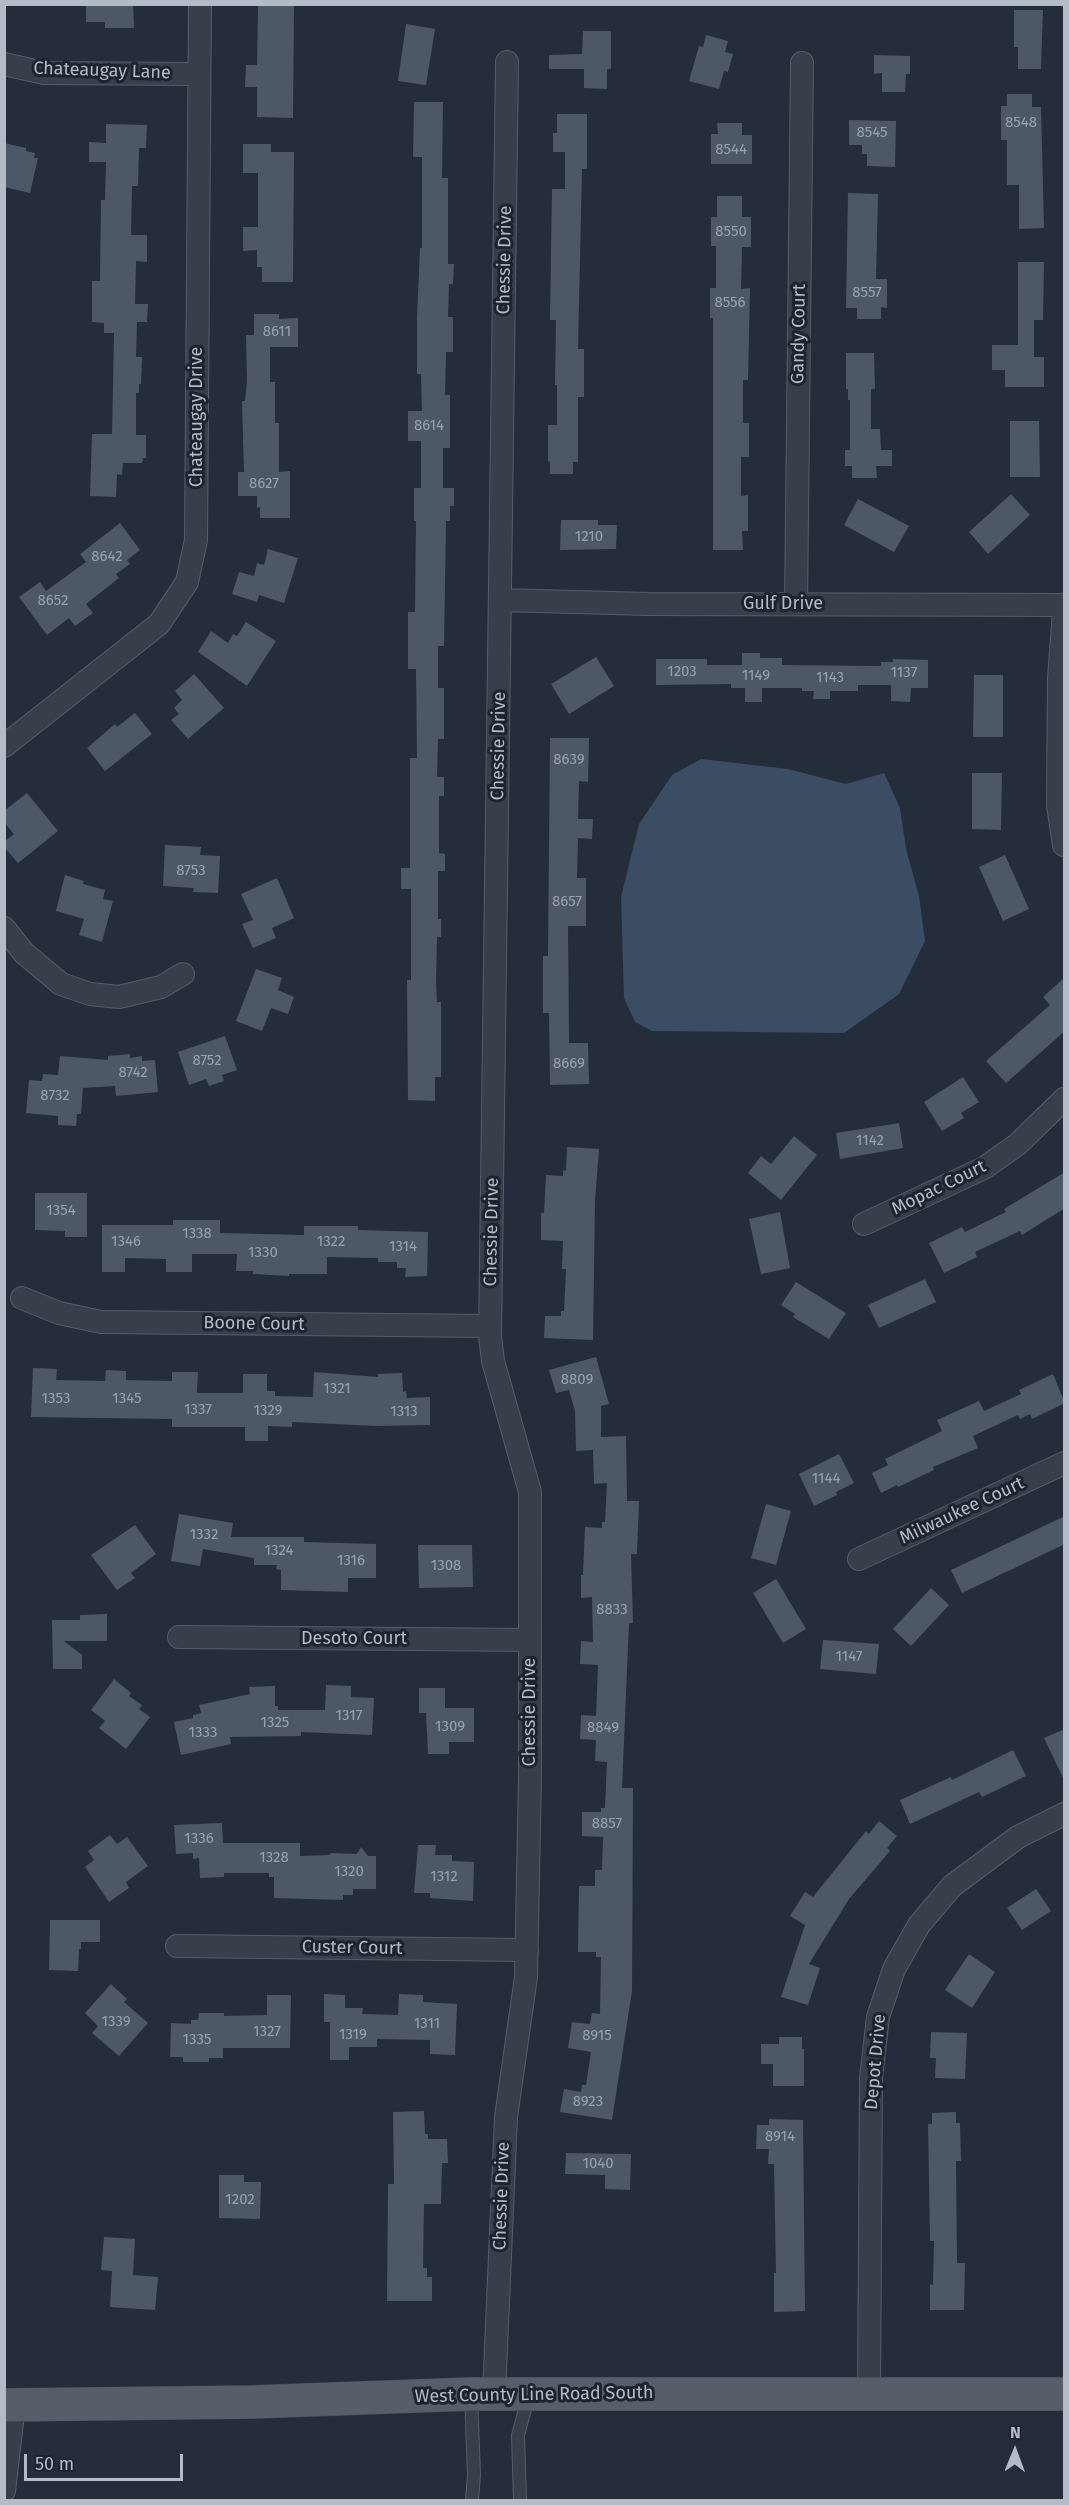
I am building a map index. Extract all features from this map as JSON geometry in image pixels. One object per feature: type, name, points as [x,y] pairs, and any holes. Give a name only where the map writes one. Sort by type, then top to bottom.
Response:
[{"type":"main road","name":"West County Line Road South","points":[[9,2405],[252,2402],[483,2394],[1065,2394]]},
{"type":"street","name":"Chateaugay Drive","points":[[4,746],[159,624],[187,582],[196,540],[200,4]]},
{"type":"street","name":"Chessie Drive","points":[[483,2394],[506,2117],[525,1993],[527,1950],[530,1492],[493,1361],[490,1326],[507,62]]},
{"type":"street","name":"Gandy Court","points":[[796,604],[802,63]]},
{"type":"street","name":"Chateaugay Lane","points":[[4,64],[44,73],[199,74]]},
{"type":"street","name":"Gulf Drive","points":[[501,600],[1065,605]]},
{"type":"street","points":[[1065,612],[1059,678],[1058,805],[1065,845]]},
{"type":"street","points":[[4,928],[24,953],[61,984],[90,994],[119,997],[161,987],[183,974]]},
{"type":"street","name":"Mopac Court","points":[[864,1224],[984,1168],[1018,1144],[1065,1100]]},
{"type":"street","name":"Boone Court","points":[[22,1298],[59,1313],[101,1322],[490,1326]]},
{"type":"street","name":"Milwaukee Court","points":[[859,1559],[1065,1463]]},
{"type":"street","name":"Desoto Court","points":[[178,1637],[530,1640]]},
{"type":"street","name":"Depot Drive","points":[[869,2393],[871,2078],[878,2017],[894,1970],[919,1925],[952,1886],[1018,1837],[1065,1814]]},
{"type":"street","name":"Custer Court","points":[[177,1946],[527,1950]]},
{"type":"street","points":[[4,2491],[9,2405]]},
{"type":"lane","points":[[472,2500],[483,2394]]},
{"type":"lane","points":[[520,2500],[518,2435],[529,2394]]},
{"type":"water","points":[[701,759],[788,769],[846,784],[884,773],[900,808],[906,849],[919,896],[925,941],[899,994],[844,1033],[652,1031],[635,1022],[624,998],[621,897],[639,824],[672,775]]},
{"type":"building","points":[[86,4],[133,4],[134,28],[105,28],[105,22],[86,22]]},
{"type":"building","points":[[258,4],[294,4],[293,118],[257,117],[257,87],[245,87],[246,65],[257,65]]},
{"type":"building","points":[[1014,10],[1043,10],[1041,69],[1018,69],[1018,47],[1014,47]]},
{"type":"building","points":[[406,24],[435,29],[426,85],[398,81]]},
{"type":"building","points":[[583,31],[611,31],[611,69],[607,69],[607,89],[584,88],[584,69],[549,69],[549,55],[582,54]]},
{"type":"building","points":[[706,35],[728,41],[725,52],[733,54],[728,72],[724,71],[719,89],[689,81],[699,46],[703,47]]},
{"type":"building","points":[[874,55],[910,56],[910,74],[906,74],[905,92],[882,92],[882,73],[874,74]]},
{"type":"building","points":[[1007,94],[1032,94],[1032,107],[1041,107],[1044,228],[1019,229],[1019,185],[1007,185],[1007,140],[1001,140],[1001,106],[1007,106]]},
{"type":"building","points":[[414,102],[443,102],[442,178],[448,178],[448,264],[454,264],[453,284],[449,284],[448,317],[453,317],[453,352],[446,352],[445,395],[450,395],[450,448],[443,448],[443,488],[454,488],[454,506],[450,506],[450,521],[446,521],[444,646],[438,646],[438,688],[444,688],[444,739],[438,739],[437,777],[444,777],[444,796],[439,796],[439,853],[445,854],[445,871],[438,871],[438,919],[441,919],[441,937],[437,937],[436,981],[437,1002],[441,1002],[441,1077],[435,1077],[435,1101],[408,1100],[407,980],[411,980],[411,889],[401,889],[401,868],[410,868],[410,758],[417,758],[416,669],[408,669],[408,612],[415,612],[414,488],[421,488],[421,441],[408,441],[408,411],[422,411],[421,374],[417,374],[417,317],[420,248],[422,248],[422,157],[413,157]]},
{"type":"building","points":[[557,114],[587,114],[587,169],[582,169],[578,349],[584,349],[584,397],[578,397],[578,462],[573,462],[573,474],[550,474],[550,462],[548,461],[548,425],[557,425],[556,320],[550,320],[552,189],[565,189],[565,152],[553,152],[553,133],[557,133]]},
{"type":"building","points":[[849,120],[896,121],[895,167],[867,166],[867,154],[862,154],[862,145],[849,145]]},
{"type":"building","points":[[717,123],[742,123],[742,135],[752,135],[752,164],[711,164],[711,134],[718,134]]},
{"type":"building","points":[[106,124],[147,125],[146,148],[139,148],[138,186],[132,186],[131,235],[147,235],[147,262],[136,261],[135,304],[148,304],[147,322],[137,322],[136,357],[142,357],[141,384],[139,384],[139,393],[136,393],[136,435],[146,435],[146,458],[143,458],[142,463],[123,463],[122,475],[117,474],[116,497],[90,496],[92,434],[112,434],[114,333],[104,333],[104,323],[92,322],[92,281],[100,281],[101,200],[105,200],[106,162],[89,162],[89,142],[106,143]]},
{"type":"building","points":[[4,143],[26,148],[26,151],[35,153],[34,158],[38,158],[30,193],[4,187]]},
{"type":"building","points":[[243,144],[271,144],[271,152],[294,152],[293,282],[262,282],[262,267],[257,267],[257,250],[243,251],[243,227],[258,227],[258,173],[243,173]]},
{"type":"building","points":[[848,193],[878,194],[876,279],[887,279],[887,308],[881,307],[881,319],[857,319],[857,308],[846,308]]},
{"type":"building","points":[[717,196],[742,196],[742,217],[751,217],[751,247],[742,247],[741,289],[750,288],[748,380],[743,380],[743,423],[749,423],[749,457],[741,457],[741,496],[748,495],[748,531],[742,531],[743,550],[713,550],[713,318],[710,318],[710,288],[716,288],[716,246],[711,246],[711,217],[717,217]]},
{"type":"building","points":[[1018,262],[1044,262],[1043,320],[1034,320],[1034,357],[1044,357],[1044,387],[1005,387],[1005,370],[992,370],[992,345],[1018,345]]},
{"type":"building","points":[[254,314],[279,314],[279,319],[298,318],[298,347],[270,347],[270,382],[275,382],[275,423],[279,423],[279,472],[290,471],[290,518],[260,518],[257,496],[238,496],[238,472],[244,472],[242,401],[245,401],[247,381],[246,335],[254,335]]},
{"type":"building","points":[[846,353],[874,353],[875,389],[871,389],[871,429],[880,429],[881,450],[892,450],[892,466],[876,466],[877,478],[852,478],[852,466],[845,466],[845,450],[850,450],[850,400],[848,400],[848,389],[846,389]]},
{"type":"building","points":[[1010,421],[1039,421],[1040,477],[1010,477]]},
{"type":"building","points":[[1011,494],[1030,515],[988,554],[969,532]]},
{"type":"building","points":[[858,499],[909,526],[894,552],[844,525]]},
{"type":"building","points":[[561,520],[598,520],[598,525],[617,525],[616,549],[560,550]]},
{"type":"building","points":[[120,523],[140,550],[127,560],[130,564],[116,574],[119,578],[86,604],[93,613],[75,626],[69,618],[47,635],[19,597],[40,582],[46,591],[86,562],[80,554]]},
{"type":"building","points":[[268,549],[298,558],[284,603],[259,595],[257,602],[232,594],[239,572],[254,576],[257,563],[264,565]]},
{"type":"building","points":[[246,622],[276,641],[247,686],[198,652],[211,631],[228,643],[233,634],[237,636]]},
{"type":"building","points":[[742,653],[760,653],[760,658],[782,658],[782,665],[881,666],[881,662],[893,662],[893,659],[928,660],[928,688],[911,688],[910,702],[891,701],[891,685],[858,685],[858,691],[830,691],[830,699],[813,699],[814,691],[802,691],[802,688],[762,688],[762,702],[745,702],[745,688],[731,688],[731,684],[656,685],[656,659],[707,659],[707,665],[742,665]]},
{"type":"building","points":[[596,657],[614,686],[569,714],[551,684]]},
{"type":"building","points":[[194,674],[224,708],[188,739],[171,720],[179,714],[174,708],[182,700],[175,691]]},
{"type":"building","points":[[974,675],[1003,675],[1003,737],[973,737]]},
{"type":"building","points":[[135,713],[152,734],[105,771],[87,748],[115,724],[117,727]]},
{"type":"building","points":[[550,738],[589,738],[588,782],[579,781],[578,819],[593,819],[592,839],[578,838],[577,878],[586,878],[586,926],[568,926],[569,1043],[588,1043],[589,1084],[550,1085],[549,1013],[543,1013],[543,956],[548,956]]},
{"type":"building","points":[[972,773],[1002,773],[1001,830],[972,829]]},
{"type":"building","points":[[27,793],[58,831],[18,863],[4,847],[4,842],[14,834],[4,822],[4,811]]},
{"type":"building","points":[[165,845],[201,847],[200,855],[220,856],[218,893],[193,892],[194,888],[163,886]]},
{"type":"building","points":[[1005,855],[1029,909],[1003,921],[979,867]]},
{"type":"building","points":[[65,875],[84,881],[83,884],[105,890],[103,899],[113,901],[102,942],[79,935],[84,919],[56,911]]},
{"type":"building","points":[[277,878],[294,918],[272,928],[276,938],[253,948],[242,924],[253,920],[241,894]]},
{"type":"building","points":[[256,969],[282,978],[278,990],[294,997],[288,1014],[271,1008],[262,1031],[236,1021]]},
{"type":"building","points":[[1065,977],[1065,1031],[1006,1083],[986,1061],[1050,1005],[1043,997]]},
{"type":"building","points":[[225,1036],[237,1070],[222,1075],[224,1081],[209,1086],[206,1079],[189,1085],[178,1052]]},
{"type":"building","points":[[130,1054],[130,1058],[142,1056],[142,1061],[155,1060],[158,1092],[116,1096],[115,1086],[83,1088],[81,1114],[77,1114],[76,1126],[58,1125],[58,1116],[26,1113],[29,1080],[42,1081],[43,1074],[58,1075],[60,1056],[108,1060],[108,1056]]},
{"type":"building","points":[[963,1077],[979,1102],[961,1113],[964,1118],[942,1131],[924,1102]]},
{"type":"building","points":[[899,1123],[903,1148],[840,1159],[836,1133]]},
{"type":"building","points":[[794,1136],[817,1155],[781,1200],[748,1173],[761,1156],[771,1164]]},
{"type":"building","points":[[567,1147],[599,1149],[595,1201],[593,1340],[544,1338],[545,1316],[561,1316],[561,1311],[564,1311],[566,1269],[562,1269],[563,1241],[541,1240],[541,1213],[544,1213],[546,1175],[563,1176],[563,1170],[566,1171]]},
{"type":"building","points":[[1065,1172],[1065,1208],[1022,1235],[1020,1231],[975,1252],[977,1257],[944,1273],[929,1243],[962,1227],[965,1232],[1006,1212],[1004,1209]]},
{"type":"building","points":[[35,1193],[87,1193],[87,1237],[65,1237],[65,1231],[35,1230]]},
{"type":"building","points":[[780,1212],[790,1268],[761,1274],[749,1219]]},
{"type":"building","points":[[173,1220],[220,1220],[220,1233],[304,1235],[304,1226],[358,1226],[358,1230],[428,1232],[427,1276],[405,1277],[406,1268],[397,1268],[397,1262],[378,1262],[378,1258],[327,1257],[327,1274],[289,1274],[289,1276],[253,1274],[253,1271],[236,1271],[237,1254],[192,1254],[192,1272],[166,1272],[166,1259],[125,1258],[125,1272],[102,1272],[102,1225],[173,1225]]},
{"type":"building","points":[[925,1279],[936,1302],[879,1328],[868,1305]]},
{"type":"building","points":[[796,1282],[846,1313],[829,1339],[793,1317],[795,1314],[781,1305]]},
{"type":"building","points":[[596,1357],[609,1404],[601,1406],[601,1437],[626,1436],[627,1501],[639,1501],[637,1554],[631,1554],[633,1623],[629,1623],[622,1788],[633,1788],[632,1991],[612,2120],[560,2112],[564,2089],[581,2092],[582,2085],[586,2085],[591,2052],[568,2048],[572,2022],[590,2024],[592,2013],[600,2014],[601,1957],[596,1957],[596,1952],[578,1952],[579,1886],[595,1886],[595,1870],[602,1870],[603,1837],[582,1836],[582,1812],[601,1812],[601,1808],[605,1808],[607,1762],[595,1761],[596,1740],[580,1739],[581,1715],[596,1716],[598,1665],[580,1664],[581,1641],[593,1642],[592,1597],[581,1598],[581,1575],[583,1575],[585,1527],[602,1528],[602,1522],[605,1522],[607,1483],[594,1484],[593,1450],[576,1451],[575,1411],[569,1390],[556,1393],[549,1370]]},
{"type":"building","points":[[33,1368],[57,1369],[56,1380],[105,1381],[106,1370],[126,1371],[126,1380],[172,1381],[172,1372],[198,1372],[197,1393],[243,1393],[243,1374],[267,1374],[267,1391],[275,1391],[275,1396],[313,1397],[314,1372],[378,1377],[378,1374],[402,1373],[403,1392],[406,1391],[407,1398],[430,1397],[430,1425],[376,1426],[292,1422],[292,1427],[268,1426],[268,1441],[245,1441],[245,1427],[172,1427],[172,1419],[31,1417]]},
{"type":"building","points":[[1053,1374],[1065,1403],[1032,1419],[1030,1414],[1020,1419],[1018,1415],[973,1436],[978,1448],[881,1493],[872,1473],[888,1465],[885,1459],[942,1431],[937,1420],[979,1401],[984,1411],[1021,1394],[1019,1390]]},
{"type":"building","points":[[839,1454],[854,1483],[836,1492],[837,1495],[814,1506],[799,1474]]},
{"type":"building","points":[[766,1504],[791,1511],[776,1565],[751,1558]]},
{"type":"building","points":[[179,1514],[233,1523],[231,1537],[304,1537],[304,1542],[376,1544],[376,1578],[348,1578],[348,1592],[281,1590],[281,1570],[276,1569],[277,1565],[254,1565],[254,1558],[203,1549],[200,1566],[171,1561]]},
{"type":"building","points":[[1065,1516],[1065,1544],[962,1593],[951,1570]]},
{"type":"building","points":[[135,1525],[156,1554],[131,1573],[135,1578],[117,1590],[91,1555]]},
{"type":"building","points":[[418,1545],[472,1545],[473,1587],[419,1588]]},
{"type":"building","points":[[776,1579],[806,1629],[783,1643],[753,1593]]},
{"type":"building","points":[[931,1588],[949,1605],[911,1646],[893,1629]]},
{"type":"building","points":[[107,1614],[107,1641],[64,1641],[82,1655],[82,1669],[53,1669],[52,1620],[80,1620],[80,1615]]},
{"type":"building","points":[[823,1640],[879,1644],[876,1674],[820,1669]]},
{"type":"building","points":[[114,1679],[131,1693],[129,1696],[142,1705],[139,1709],[150,1717],[126,1749],[99,1728],[105,1721],[91,1710]]},
{"type":"building","points":[[326,1685],[351,1686],[351,1697],[374,1698],[372,1735],[301,1732],[301,1736],[230,1737],[231,1744],[181,1755],[174,1722],[193,1718],[193,1715],[201,1713],[199,1705],[250,1694],[249,1687],[275,1686],[275,1706],[278,1706],[278,1710],[325,1710]]},
{"type":"building","points":[[419,1688],[445,1688],[445,1708],[474,1708],[474,1742],[449,1742],[449,1754],[428,1754],[426,1713],[419,1713]]},
{"type":"building","points":[[1065,1729],[1065,1782],[1044,1738]]},
{"type":"building","points":[[1013,1750],[1026,1776],[982,1797],[979,1792],[910,1824],[900,1800],[951,1777],[952,1780]]},
{"type":"building","points":[[879,1821],[897,1836],[887,1848],[890,1851],[849,1899],[809,1964],[820,1968],[808,2005],[781,1997],[805,1925],[790,1916],[805,1892],[813,1897],[866,1831],[869,1834]]},
{"type":"building","points":[[222,1823],[223,1843],[300,1843],[300,1856],[331,1853],[357,1854],[361,1847],[368,1856],[376,1856],[376,1889],[353,1889],[353,1895],[343,1895],[343,1900],[274,1898],[274,1877],[269,1877],[269,1873],[224,1873],[224,1877],[200,1878],[199,1858],[193,1859],[193,1853],[176,1854],[174,1825]]},
{"type":"building","points":[[110,1835],[117,1844],[127,1837],[148,1866],[126,1882],[129,1888],[109,1902],[85,1867],[94,1860],[88,1851]]},
{"type":"building","points":[[418,1845],[436,1845],[435,1855],[452,1855],[452,1861],[474,1862],[473,1901],[430,1898],[430,1893],[414,1893]]},
{"type":"building","points":[[1036,1889],[1051,1911],[1022,1930],[1007,1908]]},
{"type":"building","points":[[50,1920],[100,1920],[100,1942],[81,1942],[78,1971],[49,1970]]},
{"type":"building","points":[[969,1954],[995,1972],[972,2008],[945,1990]]},
{"type":"building","points":[[111,1984],[127,1999],[124,2002],[148,2023],[119,2056],[92,2033],[98,2026],[85,2013]]},
{"type":"building","points":[[324,1994],[345,1995],[345,2008],[363,2008],[362,2014],[398,2015],[399,1994],[423,1995],[423,2002],[457,2004],[455,2055],[430,2054],[430,2040],[377,2039],[377,2047],[349,2047],[349,2060],[330,2060],[330,2022],[324,2022]]},
{"type":"building","points":[[267,1995],[291,1995],[290,2048],[223,2048],[223,2058],[209,2058],[209,2062],[183,2062],[183,2057],[170,2057],[171,2023],[191,2024],[191,2020],[198,2020],[199,2013],[224,2013],[224,2016],[267,2015]]},
{"type":"building","points":[[931,2032],[967,2033],[965,2079],[935,2078],[936,2058],[930,2058]]},
{"type":"building","points":[[779,2037],[802,2037],[804,2086],[773,2086],[773,2064],[761,2064],[761,2044],[779,2044]]},
{"type":"building","points":[[424,2111],[425,2134],[428,2134],[428,2139],[447,2139],[448,2163],[442,2163],[441,2204],[424,2204],[423,2268],[427,2268],[427,2277],[432,2277],[432,2301],[387,2301],[388,2184],[394,2184],[393,2112]]},
{"type":"building","points":[[956,2112],[956,2123],[960,2123],[961,2161],[956,2161],[957,2263],[965,2263],[964,2310],[930,2310],[934,2241],[930,2241],[928,2124],[932,2124],[932,2113]]},
{"type":"building","points":[[769,2119],[803,2120],[805,2311],[774,2312],[774,2273],[776,2273],[774,2164],[768,2164],[769,2149],[756,2149],[757,2125],[769,2125]]},
{"type":"building","points":[[566,2153],[631,2154],[630,2190],[605,2189],[605,2175],[565,2174]]},
{"type":"building","points":[[219,2175],[244,2175],[244,2182],[261,2182],[260,2219],[219,2218]]},
{"type":"building","points":[[104,2237],[135,2239],[133,2275],[158,2277],[155,2310],[110,2307],[112,2271],[101,2270]]}]
